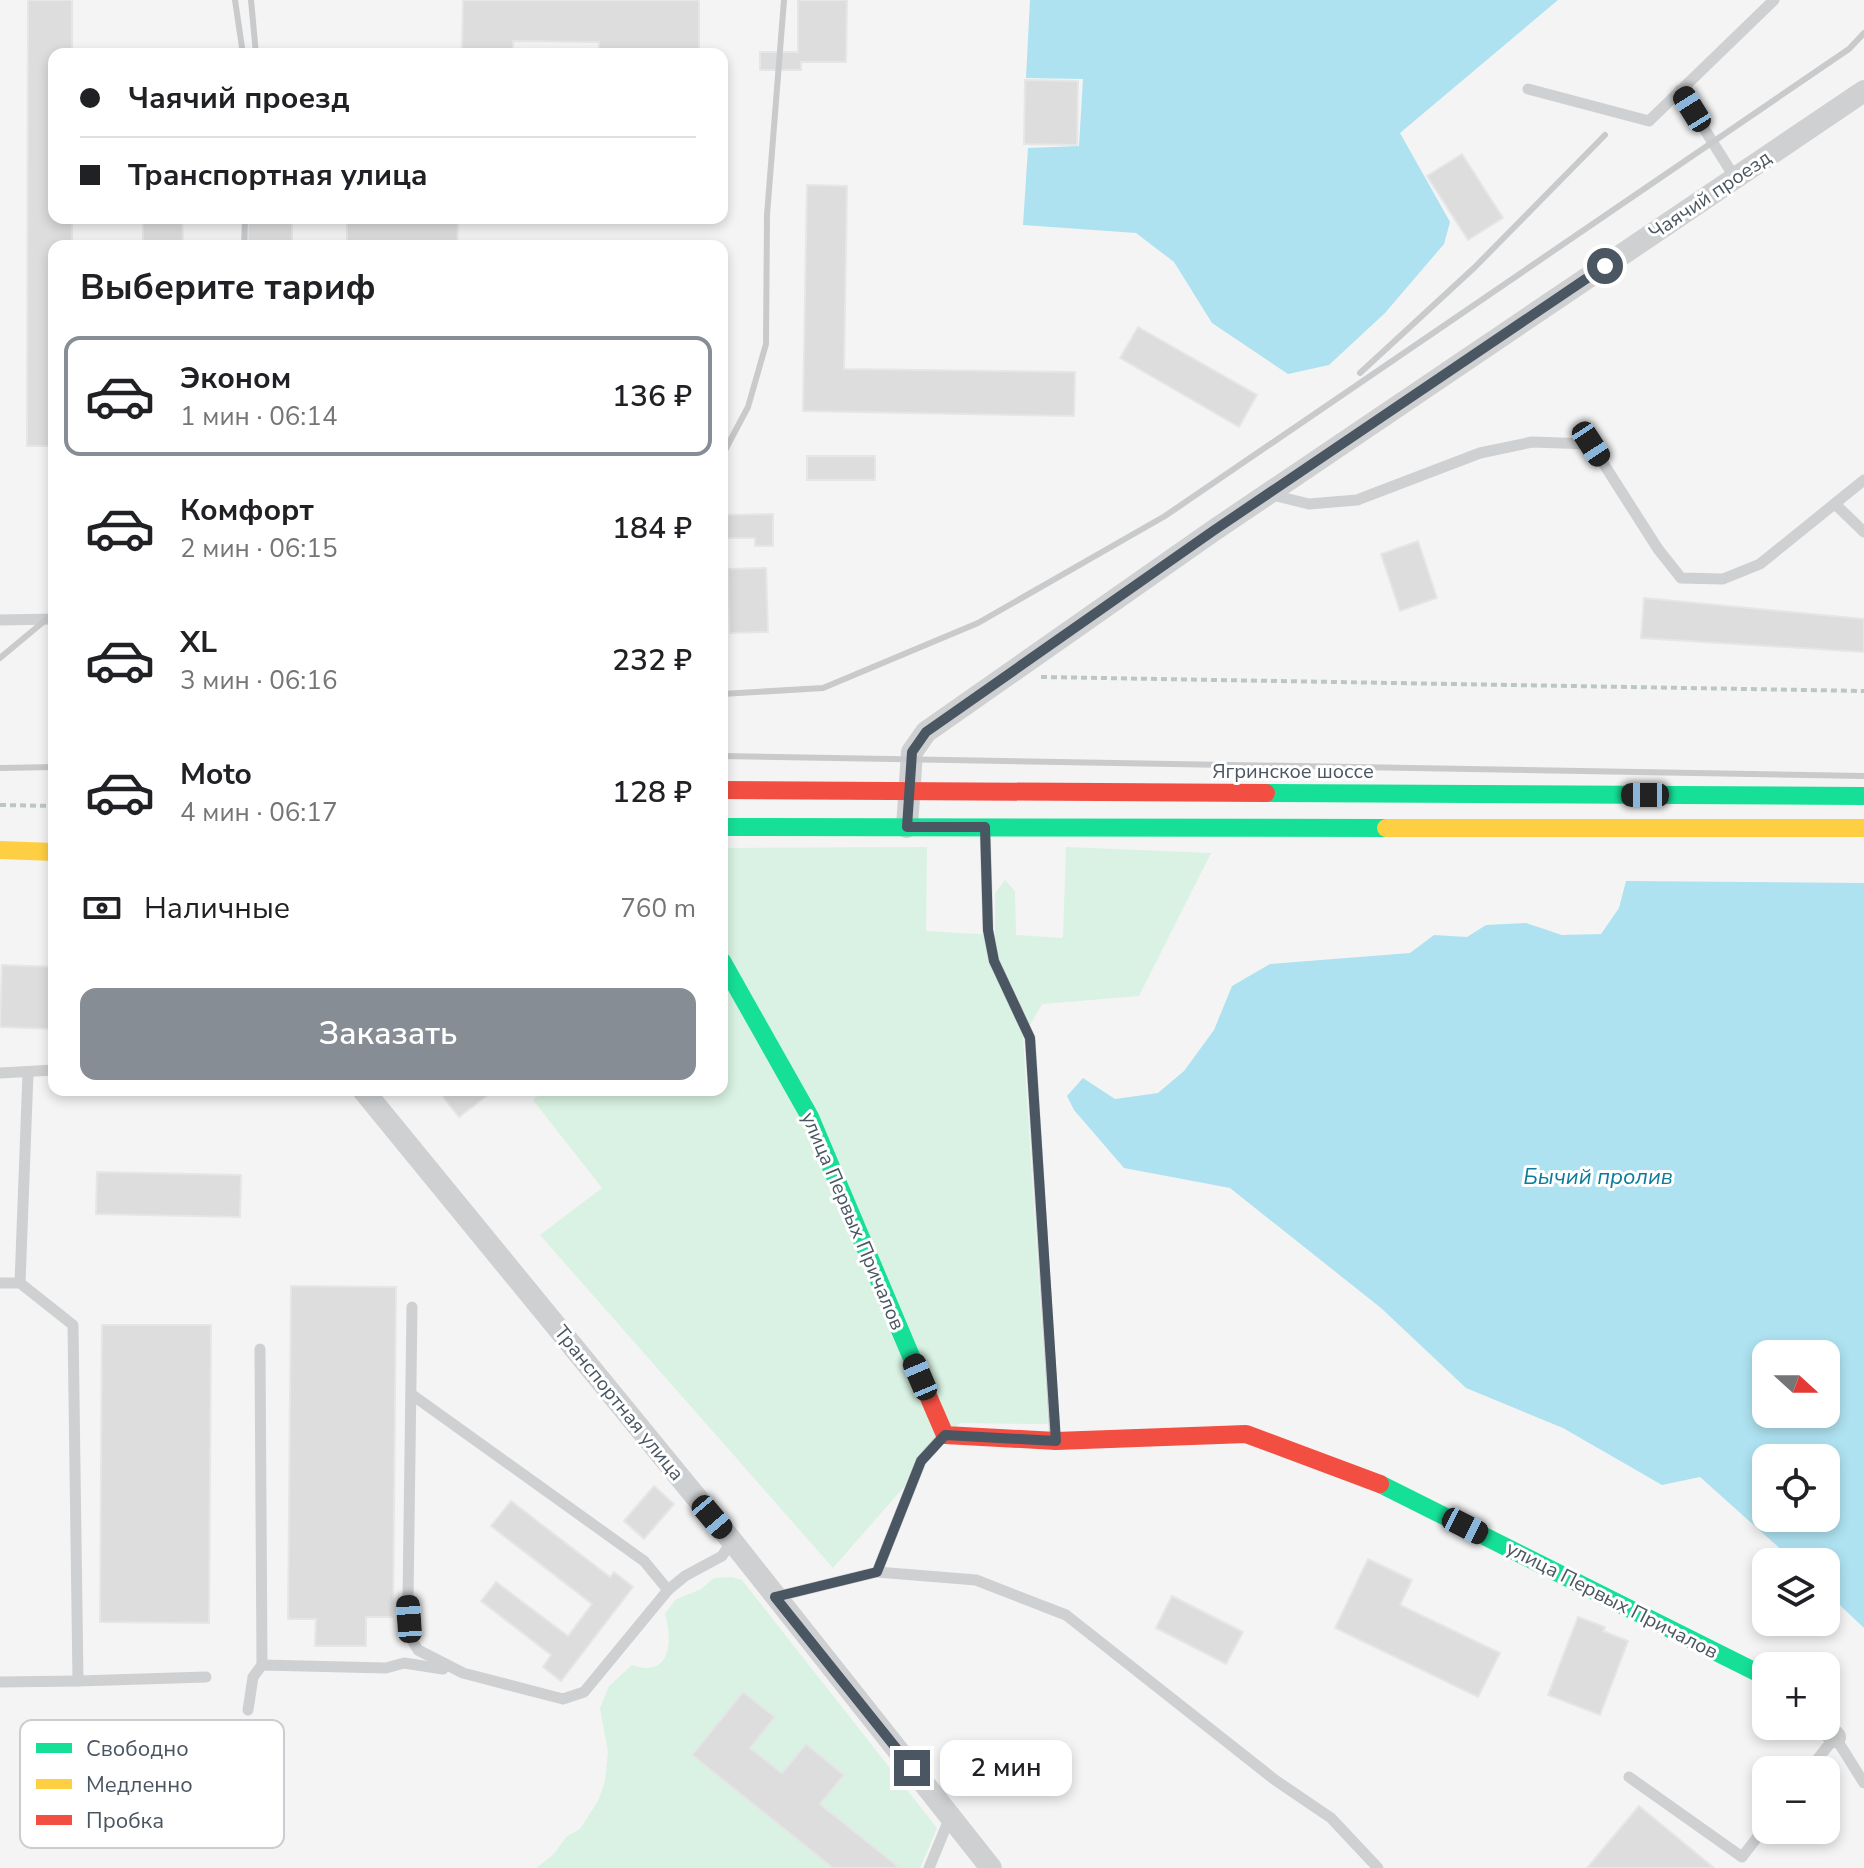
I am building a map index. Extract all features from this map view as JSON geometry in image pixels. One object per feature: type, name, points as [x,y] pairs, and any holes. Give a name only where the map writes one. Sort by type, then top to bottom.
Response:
[{"type":"main road","name":"Ягринское шоссе","points":[[728,790],[1864,796]]},
{"type":"main road","points":[[728,827],[1864,828]]},
{"type":"main road","points":[[0,850],[48,852]]},
{"type":"main road","name":"улица Первых Причалов","points":[[728,972],[810,1117],[945,1435],[1056,1441],[1246,1434],[1383,1485],[1752,1670]]},
{"type":"street","name":"Чаячий проезд","points":[[907,827],[912,752],[926,732],[1269,494],[1864,91]]},
{"type":"street","name":"Транспортная улица","points":[[368,1096],[732,1541],[991,1868]]},
{"type":"lane","points":[[1528,89],[1649,121],[1774,0]]},
{"type":"lane","points":[[1680,90],[1735,178]]},
{"type":"lane","points":[[1269,494],[1309,504],[1357,500],[1480,453],[1532,442],[1591,444],[1658,549],[1681,578],[1723,579],[1760,564],[1864,480]]},
{"type":"lane","points":[[1835,504],[1864,532]]},
{"type":"lane","points":[[0,620],[48,619]]},
{"type":"lane","points":[[985,827],[988,930],[994,961],[1030,1038],[1056,1441]]},
{"type":"lane","points":[[0,1073],[48,1071]]},
{"type":"lane","points":[[20,1283],[28,1073]]},
{"type":"lane","points":[[0,1283],[20,1283],[73,1325],[78,1681]]},
{"type":"lane","points":[[412,1307],[408,1599],[411,1638],[418,1650],[463,1673]]},
{"type":"lane","points":[[248,1710],[253,1677],[262,1665],[260,1349]]},
{"type":"lane","points":[[411,1394],[644,1561],[668,1590]]},
{"type":"lane","points":[[877,1572],[921,1461],[945,1435]]},
{"type":"lane","points":[[262,1665],[386,1668],[404,1663],[463,1673],[552,1698],[576,1696],[593,1682],[668,1590],[685,1576],[722,1556],[732,1541]]},
{"type":"lane","points":[[775,1597],[877,1572],[976,1580],[1066,1615],[1275,1780],[1331,1818],[1378,1868]]},
{"type":"lane","points":[[0,1682],[206,1677]]},
{"type":"lane","points":[[1835,1740],[1864,1783]]},
{"type":"lane","points":[[1629,1777],[1742,1857],[1752,1844]]},
{"type":"lane","points":[[929,1868],[951,1817]]},
{"type":"path","points":[[1006,676],[1864,691]]},
{"type":"path","points":[[0,805],[48,806]]},
{"type":"green space","points":[[927,847],[926,931],[995,935],[995,893],[1005,880],[1015,891],[1016,935],[1063,938],[1066,847],[1211,853],[1139,996],[1042,1004],[1023,1037],[1048,1424],[960,1423],[833,1568],[540,1235],[602,1188],[533,1100],[538,1096],[728,1096],[728,848]]},
{"type":"green space","points":[[714,1578],[742,1580],[937,1828],[920,1868],[900,1868],[820,1804],[843,1775],[806,1745],[782,1773],[750,1748],[775,1717],[743,1692],[693,1755],[833,1868],[536,1868],[554,1854],[566,1837],[580,1829],[598,1801],[605,1781],[608,1752],[600,1708],[609,1686],[632,1665],[655,1667],[662,1662],[669,1635],[665,1614],[675,1600],[701,1589]]},
{"type":"water","points":[[1030,0],[1558,0],[1400,133],[1450,222],[1444,244],[1385,313],[1329,365],[1288,374],[1212,323],[1174,262],[1136,233],[1023,225],[1028,148],[1079,146],[1083,79],[1026,78]]},
{"type":"water","name":"Бычий пролив","points":[[1626,881],[1864,883],[1864,1628],[1840,1605],[1840,1548],[1779,1548],[1761,1532],[1840,1532],[1840,1444],[1752,1444],[1752,1524],[1700,1477],[1662,1485],[1563,1428],[1466,1388],[1381,1308],[1230,1188],[1124,1168],[1074,1110],[1067,1096],[1083,1078],[1115,1099],[1158,1093],[1184,1071],[1214,1030],[1232,986],[1270,964],[1410,953],[1434,935],[1467,937],[1486,925],[1526,923],[1562,935],[1601,934],[1619,908]]},
{"type":"building","points":[[28,0],[72,0],[72,48],[48,48],[48,224],[72,224],[72,240],[48,240],[48,446],[27,446]]},
{"type":"building","points":[[463,0],[699,0],[699,48],[599,48],[599,42],[513,41],[513,48],[462,48]]},
{"type":"building","points":[[798,0],[847,0],[846,62],[801,62],[801,70],[760,70],[760,52],[798,52]]},
{"type":"building","points":[[1025,80],[1078,81],[1077,145],[1024,144]]},
{"type":"building","points":[[1462,154],[1503,218],[1468,240],[1427,176]]},
{"type":"building","points":[[807,185],[847,186],[844,369],[1075,372],[1074,416],[803,411]]},
{"type":"building","points":[[143,224],[182,224],[183,240],[143,240]]},
{"type":"building","points":[[248,224],[292,224],[292,240],[248,240]]},
{"type":"building","points":[[347,224],[458,224],[457,240],[347,240]]},
{"type":"building","points":[[1138,327],[1257,395],[1239,427],[1120,358]]},
{"type":"building","points":[[807,456],[875,456],[875,480],[807,480]]},
{"type":"building","points":[[773,514],[773,546],[755,546],[755,538],[728,538],[728,515]]},
{"type":"building","points":[[1418,541],[1437,598],[1400,611],[1381,554]]},
{"type":"building","points":[[766,568],[768,632],[730,633],[728,569]]},
{"type":"building","points":[[1644,598],[1864,619],[1864,652],[1641,638]]},
{"type":"building","points":[[2,965],[48,967],[48,1029],[0,1027]]},
{"type":"building","points":[[443,1096],[486,1096],[459,1117]]},
{"type":"building","points":[[97,1172],[241,1175],[240,1217],[96,1214]]},
{"type":"building","points":[[291,1286],[396,1287],[393,1617],[366,1617],[366,1646],[315,1646],[316,1619],[288,1619]]},
{"type":"building","points":[[102,1325],[211,1325],[209,1623],[100,1622]]},
{"type":"building","points":[[654,1486],[674,1504],[644,1539],[624,1521]]},
{"type":"building","points":[[511,1501],[610,1577],[614,1572],[633,1587],[561,1681],[543,1667],[551,1655],[481,1601],[496,1582],[568,1636],[592,1604],[491,1526]]},
{"type":"building","points":[[1368,1559],[1412,1580],[1400,1605],[1500,1653],[1478,1697],[1335,1628]]},
{"type":"building","points":[[1172,1596],[1243,1632],[1226,1664],[1156,1628]]},
{"type":"building","points":[[1578,1617],[1605,1627],[1603,1631],[1628,1641],[1600,1715],[1548,1695]]},
{"type":"building","points":[[743,1692],[775,1717],[750,1748],[782,1773],[806,1744],[844,1775],[820,1804],[900,1868],[833,1868],[692,1755]]},
{"type":"building","points":[[1639,1806],[1714,1868],[1587,1868]]},
{"type":"railway","points":[[235,0],[242,48]]},
{"type":"railway","points":[[251,0],[255,48]]},
{"type":"railway","points":[[728,445],[748,407],[766,344],[767,215],[784,0]]},
{"type":"railway","points":[[728,694],[823,688],[978,623],[1165,516],[1849,49],[1864,33]]},
{"type":"railway","points":[[1360,373],[1475,267],[1605,135]]},
{"type":"railway","points":[[244,240],[245,224]]},
{"type":"railway","points":[[0,658],[48,618]]},
{"type":"railway","points":[[728,756],[1864,776]]},
{"type":"railway","points":[[0,768],[48,767]]},
{"type":"traffic: fast","points":[[1266,793],[1864,796]]},
{"type":"traffic: fast","points":[[728,827],[1386,828]]},
{"type":"traffic: fast","points":[[728,972],[810,1117],[916,1368]]},
{"type":"traffic: fast","points":[[1380,1484],[1752,1670]]},
{"type":"traffic: slow","points":[[1386,828],[1864,828]]},
{"type":"traffic: slow","points":[[0,850],[48,852]]},
{"type":"traffic: jam","points":[[728,790],[1266,793]]},
{"type":"traffic: jam","points":[[916,1368],[945,1435],[1056,1441],[1246,1434],[1380,1484]]},
{"type":"route","points":[[912,1768],[775,1597],[877,1572],[921,1461],[945,1435],[1056,1441],[1030,1038],[994,961],[988,930],[985,827],[907,827],[912,752],[926,732],[1213,531],[1605,266]]}]
